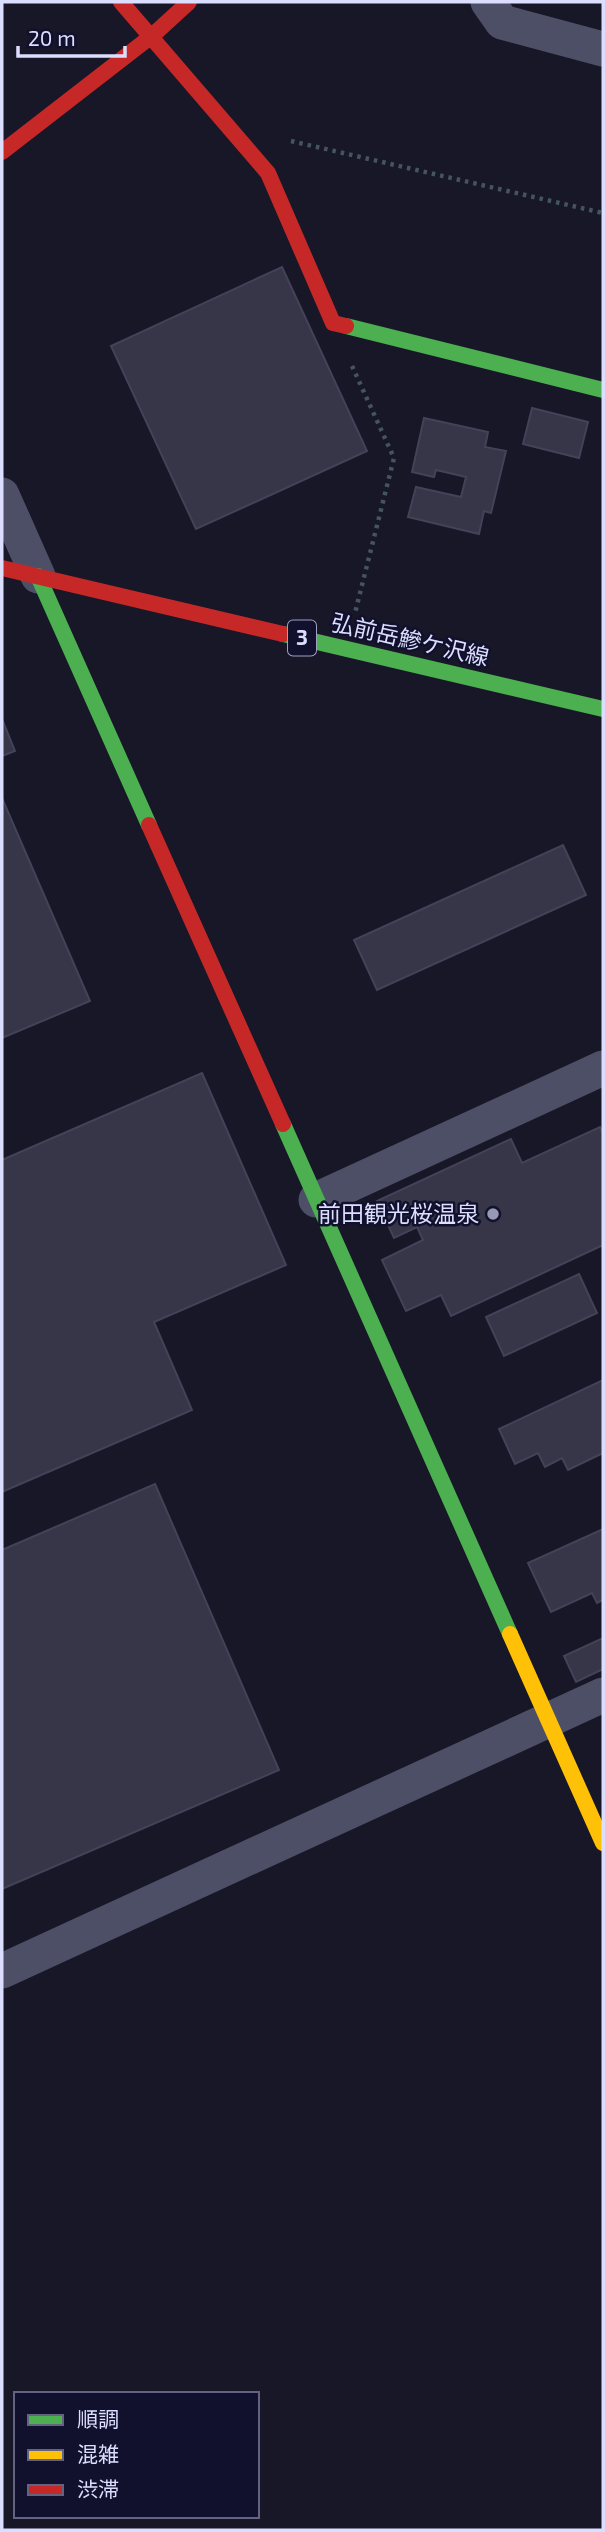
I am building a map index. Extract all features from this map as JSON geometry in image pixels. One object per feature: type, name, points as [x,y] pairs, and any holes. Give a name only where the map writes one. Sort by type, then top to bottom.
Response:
[{"type":"street","points":[[121,2],[153,35],[268,173],[333,323],[603,390]]},
{"type":"street","points":[[2,152],[153,35],[189,2]]},
{"type":"street","points":[[504,8],[603,49]]},
{"type":"street","points":[[2,495],[603,1843]]},
{"type":"street","name":"弘前岳鰺ケ沢線","points":[[2,568],[603,709]]},
{"type":"street","points":[[316,1200],[603,1068]]},
{"type":"street","points":[[2,1971],[603,1695]]},
{"type":"path","points":[[286,140],[603,213]]},
{"type":"path","points":[[333,323],[394,458],[355,614]]},
{"type":"building","points":[[282,267],[367,451],[196,529],[111,346]]},
{"type":"building","points":[[532,408],[588,422],[579,458],[523,444]]},
{"type":"building","points":[[424,418],[488,432],[485,447],[506,451],[491,513],[484,511],[479,534],[408,517],[416,487],[461,497],[466,477],[436,470],[434,477],[412,472]]},
{"type":"building","points":[[2,719],[15,751],[2,756]]},
{"type":"building","points":[[2,798],[90,1001],[2,1038]]},
{"type":"building","points":[[563,845],[586,895],[377,990],[354,940]]},
{"type":"building","points":[[202,1073],[286,1265],[154,1322],[192,1410],[2,1492],[2,1160]]},
{"type":"building","name":"前田観光桜温泉","points":[[600,1127],[603,1134],[603,1245],[451,1316],[441,1295],[406,1311],[382,1260],[423,1240],[417,1227],[394,1238],[377,1201],[511,1139],[522,1163]]},
{"type":"building","points":[[579,1274],[597,1313],[504,1356],[486,1317]]},
{"type":"building","points":[[603,1380],[603,1453],[568,1470],[562,1458],[545,1467],[538,1453],[515,1464],[499,1429]]},
{"type":"building","points":[[155,1484],[279,1770],[2,1889],[2,1550]]},
{"type":"building","points":[[603,1529],[603,1600],[597,1603],[592,1593],[551,1612],[528,1563]]},
{"type":"building","points":[[603,1638],[603,1669],[576,1682],[564,1656]]},
{"type":"traffic: fast","points":[[346,326],[603,390]]},
{"type":"traffic: fast","points":[[38,576],[149,825]]},
{"type":"traffic: fast","points":[[283,634],[603,709]]},
{"type":"traffic: fast","points":[[283,1124],[510,1634]]},
{"type":"traffic: slow","points":[[510,1634],[603,1843]]},
{"type":"traffic: jam","points":[[121,2],[268,173],[333,323],[346,326]]},
{"type":"traffic: jam","points":[[2,152],[153,35],[189,2]]},
{"type":"traffic: jam","points":[[2,568],[283,634]]},
{"type":"traffic: jam","points":[[149,825],[283,1124]]},
{"type":"place","name":"前田観光桜温泉","points":[[493,1214]]}]
